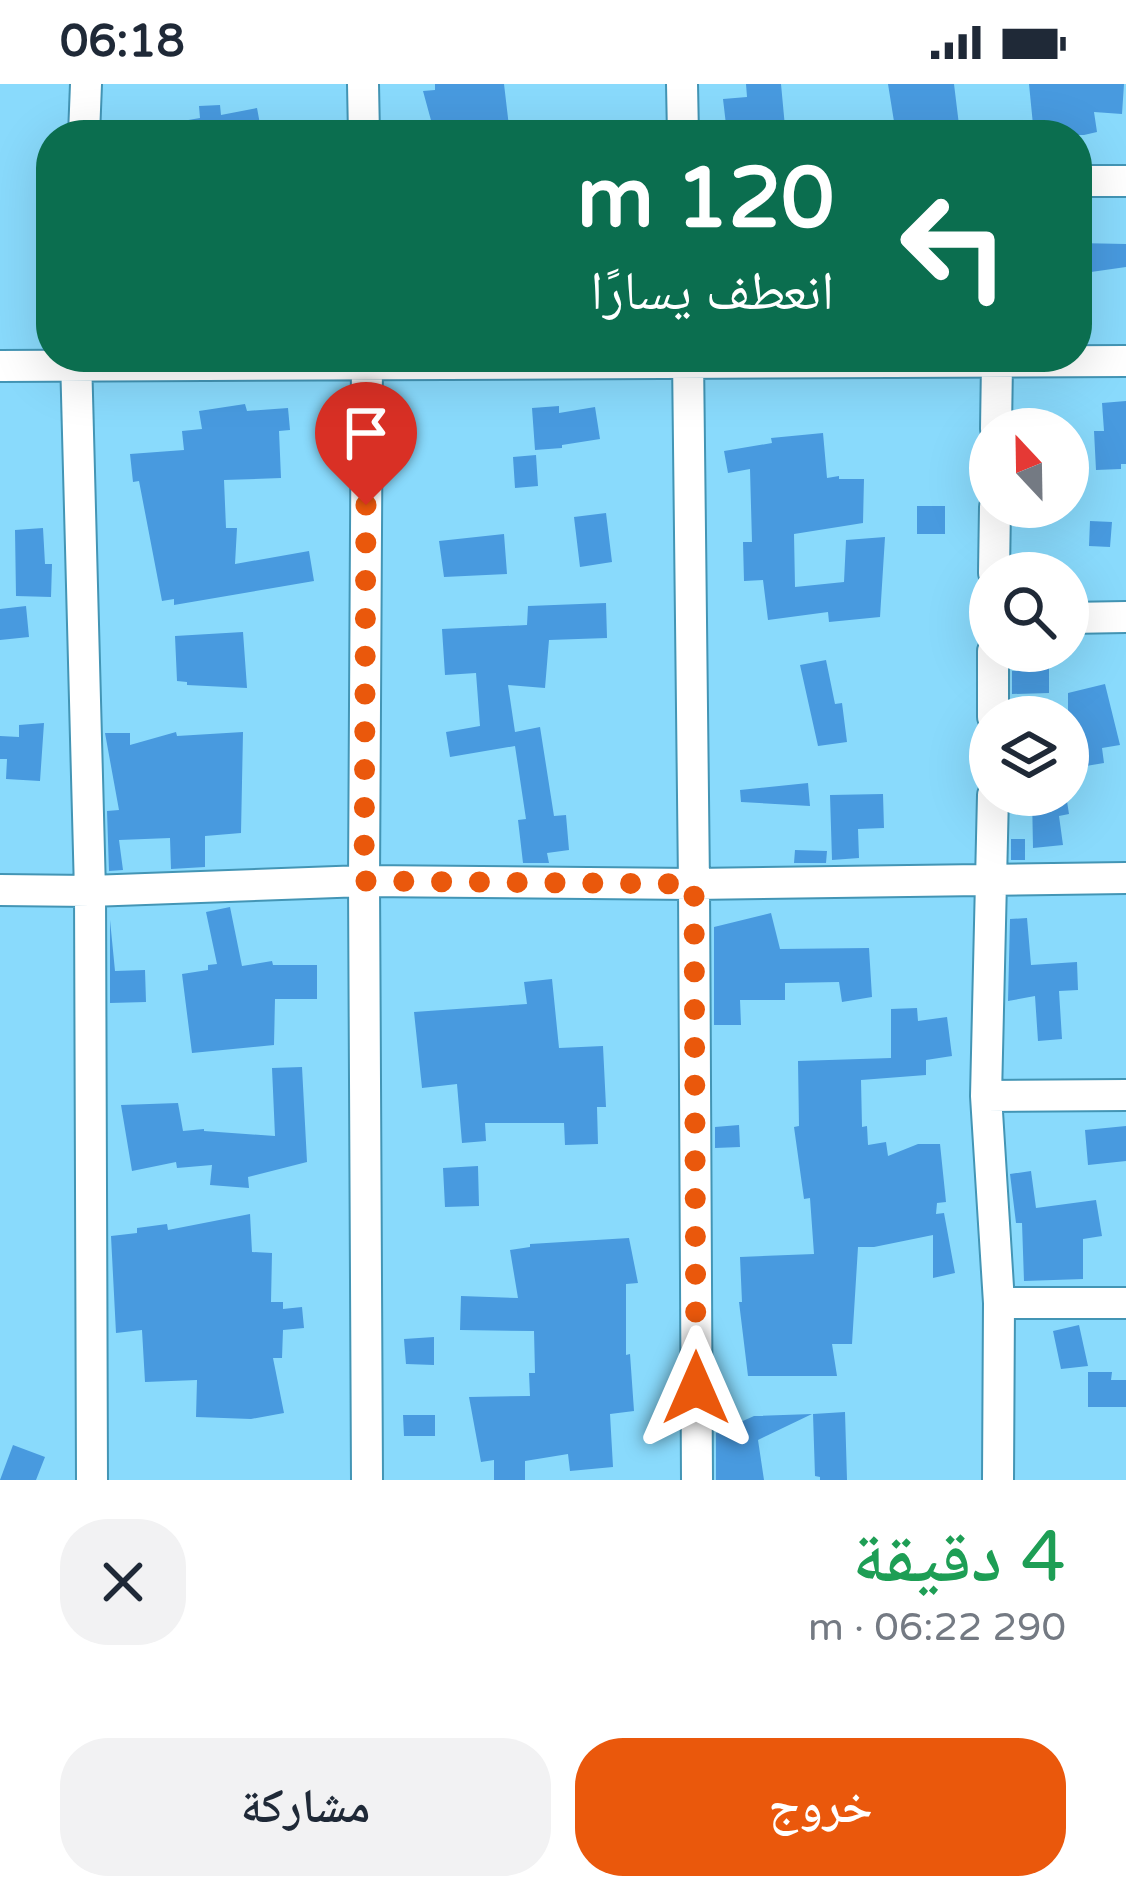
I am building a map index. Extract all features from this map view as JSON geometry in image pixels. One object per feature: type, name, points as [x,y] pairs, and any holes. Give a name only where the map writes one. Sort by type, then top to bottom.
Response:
[{"type":"street","points":[[85,120],[86,84]]},
{"type":"street","points":[[363,84],[364,120]]},
{"type":"street","points":[[682,84],[683,120]]},
{"type":"street","points":[[1092,181],[1126,181]]},
{"type":"street","points":[[1092,361],[1126,361]]},
{"type":"street","points":[[0,366],[36,364]]},
{"type":"street","points":[[76,372],[90,891],[92,1480]]},
{"type":"street","points":[[367,372],[367,1480]]},
{"type":"street","points":[[688,372],[697,1480]]},
{"type":"street","points":[[997,408],[998,372]]},
{"type":"street","points":[[1089,618],[1126,617]]},
{"type":"street","points":[[992,816],[986,1096],[999,1304],[998,1480]]},
{"type":"street","points":[[0,890],[364,881],[694,884],[1126,878]]},
{"type":"street","points":[[986,1096],[1126,1095]]},
{"type":"street","points":[[999,1304],[1126,1303]]},
{"type":"building","points":[[435,84],[504,84],[508,120],[431,120],[423,91],[435,90]]},
{"type":"building","points":[[746,84],[781,84],[784,120],[725,120],[723,99],[747,97]]},
{"type":"building","points":[[888,84],[954,84],[958,120],[894,120]]},
{"type":"building","points":[[1029,84],[1124,84],[1122,114],[1094,112],[1097,132],[1092,133],[1092,120],[1033,120]]},
{"type":"building","points":[[220,105],[221,115],[257,108],[259,120],[188,120],[200,118],[199,106]]},
{"type":"building","points":[[1092,243],[1126,244],[1126,267],[1092,272]]},
{"type":"building","points":[[1126,401],[1126,464],[1121,469],[1096,470],[1094,431],[1104,431],[1102,403]]},
{"type":"building","points":[[245,404],[247,411],[288,408],[290,430],[279,431],[281,478],[224,480],[226,528],[237,528],[235,564],[309,551],[314,581],[174,605],[174,599],[162,601],[130,454],[184,450],[182,431],[202,429],[199,411]]},
{"type":"building","points":[[559,406],[559,413],[595,407],[600,439],[535,450],[532,408]]},
{"type":"building","points":[[823,433],[827,478],[864,479],[863,523],[794,534],[795,587],[844,582],[846,540],[885,537],[880,617],[829,622],[828,612],[768,620],[763,580],[744,581],[743,542],[752,542],[750,469],[728,473],[724,451],[772,443],[771,438]]},
{"type":"building","points":[[536,455],[538,486],[515,488],[513,457]]},
{"type":"building","points":[[917,506],[945,506],[945,534],[917,534]]},
{"type":"building","points":[[606,513],[612,562],[580,567],[574,517]]},
{"type":"building","points":[[1090,521],[1112,522],[1110,547],[1089,546]]},
{"type":"building","points":[[43,528],[45,564],[52,564],[51,597],[16,596],[15,530]]},
{"type":"building","points":[[504,534],[507,574],[444,577],[439,541]]},
{"type":"building","points":[[606,603],[607,638],[549,640],[545,688],[508,685],[515,732],[540,727],[554,816],[566,815],[569,850],[547,853],[549,863],[523,863],[518,820],[526,819],[515,746],[450,757],[446,732],[480,726],[476,673],[445,675],[442,629],[527,625],[528,606]]},
{"type":"building","points":[[26,606],[29,637],[0,640],[0,609]]},
{"type":"building","points":[[243,632],[247,688],[177,681],[175,636]]},
{"type":"building","points":[[826,660],[835,704],[842,703],[847,742],[818,746],[800,665]]},
{"type":"building","points":[[1012,672],[1049,672],[1049,693],[1012,694]]},
{"type":"building","points":[[1105,684],[1120,745],[1102,748],[1104,763],[1089,766],[1089,696],[1068,693]]},
{"type":"building","points":[[44,723],[40,781],[6,779],[7,759],[0,759],[0,736],[19,737],[19,725]]},
{"type":"building","points":[[176,732],[177,736],[243,732],[241,833],[205,836],[205,867],[171,869],[170,838],[119,840],[123,870],[109,871],[107,811],[119,810],[105,733],[130,733],[130,745]]},
{"type":"building","points":[[808,783],[810,806],[741,802],[740,790]]},
{"type":"building","points":[[883,794],[884,828],[858,829],[859,858],[832,860],[830,795]]},
{"type":"building","points":[[1032,816],[1059,816],[1063,845],[1033,848]]},
{"type":"building","points":[[1011,839],[1025,839],[1025,860],[1011,860]]},
{"type":"building","points":[[795,850],[827,851],[826,863],[794,863]]},
{"type":"building","points":[[230,907],[242,966],[272,961],[273,965],[317,965],[317,999],[275,999],[274,1045],[192,1053],[182,974],[217,964],[206,912]]},
{"type":"building","points":[[771,913],[780,949],[869,948],[872,997],[842,1002],[839,982],[785,983],[785,1000],[740,1000],[741,1025],[714,1025],[714,927]]},
{"type":"building","points":[[1027,918],[1031,965],[1077,962],[1078,990],[1059,991],[1062,1039],[1038,1041],[1035,996],[1008,1001],[1010,919]]},
{"type":"building","points":[[110,920],[115,971],[145,970],[146,1002],[110,1003]]},
{"type":"building","points":[[552,979],[559,1048],[603,1046],[606,1107],[597,1107],[598,1144],[565,1145],[564,1123],[485,1123],[486,1141],[462,1143],[457,1084],[422,1088],[414,1012],[527,1004],[524,982]]},
{"type":"building","points":[[917,1008],[918,1021],[947,1017],[952,1056],[926,1060],[926,1075],[861,1080],[862,1127],[867,1126],[868,1145],[886,1142],[888,1156],[918,1144],[940,1144],[946,1202],[937,1203],[936,1214],[944,1213],[955,1273],[933,1278],[933,1235],[858,1247],[852,1344],[832,1344],[837,1376],[748,1376],[739,1302],[740,1257],[814,1254],[810,1198],[804,1199],[794,1127],[799,1126],[798,1061],[891,1058],[891,1009]]},
{"type":"building","points":[[302,1067],[307,1162],[248,1177],[249,1188],[210,1185],[212,1165],[177,1168],[176,1162],[132,1171],[121,1105],[178,1103],[183,1131],[275,1136],[272,1068]]},
{"type":"building","points":[[739,1125],[740,1147],[715,1148],[715,1127]]},
{"type":"building","points":[[1126,1126],[1126,1161],[1088,1165],[1085,1130]]},
{"type":"building","points":[[478,1166],[479,1206],[445,1207],[443,1168]]},
{"type":"building","points":[[1031,1171],[1036,1208],[1096,1200],[1102,1236],[1083,1239],[1083,1279],[1024,1281],[1022,1223],[1016,1223],[1010,1174]]},
{"type":"building","points":[[250,1214],[252,1252],[272,1253],[271,1302],[283,1302],[283,1309],[302,1307],[304,1328],[283,1330],[282,1358],[273,1358],[284,1413],[251,1419],[196,1417],[197,1380],[145,1382],[142,1330],[116,1333],[111,1236],[137,1233],[137,1228],[167,1224],[168,1230]]},
{"type":"building","points":[[629,1238],[638,1283],[626,1284],[626,1355],[630,1354],[634,1411],[610,1414],[613,1467],[570,1471],[568,1454],[525,1461],[525,1480],[494,1480],[494,1460],[481,1462],[469,1397],[530,1396],[534,1331],[460,1330],[461,1296],[518,1298],[510,1250],[530,1244]]},
{"type":"building","points":[[1079,1325],[1088,1366],[1061,1369],[1053,1331]]},
{"type":"building","points":[[434,1337],[434,1365],[406,1364],[404,1339]]},
{"type":"building","points":[[1088,1372],[1112,1372],[1111,1380],[1126,1380],[1126,1407],[1088,1407]]},
{"type":"building","points":[[845,1412],[847,1480],[820,1480],[815,1476],[813,1414]]},
{"type":"building","points":[[812,1414],[758,1440],[764,1480],[716,1480],[716,1433],[754,1416]]},
{"type":"building","points":[[403,1415],[435,1415],[435,1436],[404,1436]]},
{"type":"building","points":[[13,1445],[45,1457],[36,1480],[0,1480]]},
{"type":"route","points":[[366,505],[364,881],[694,884],[696,1388]]}]
